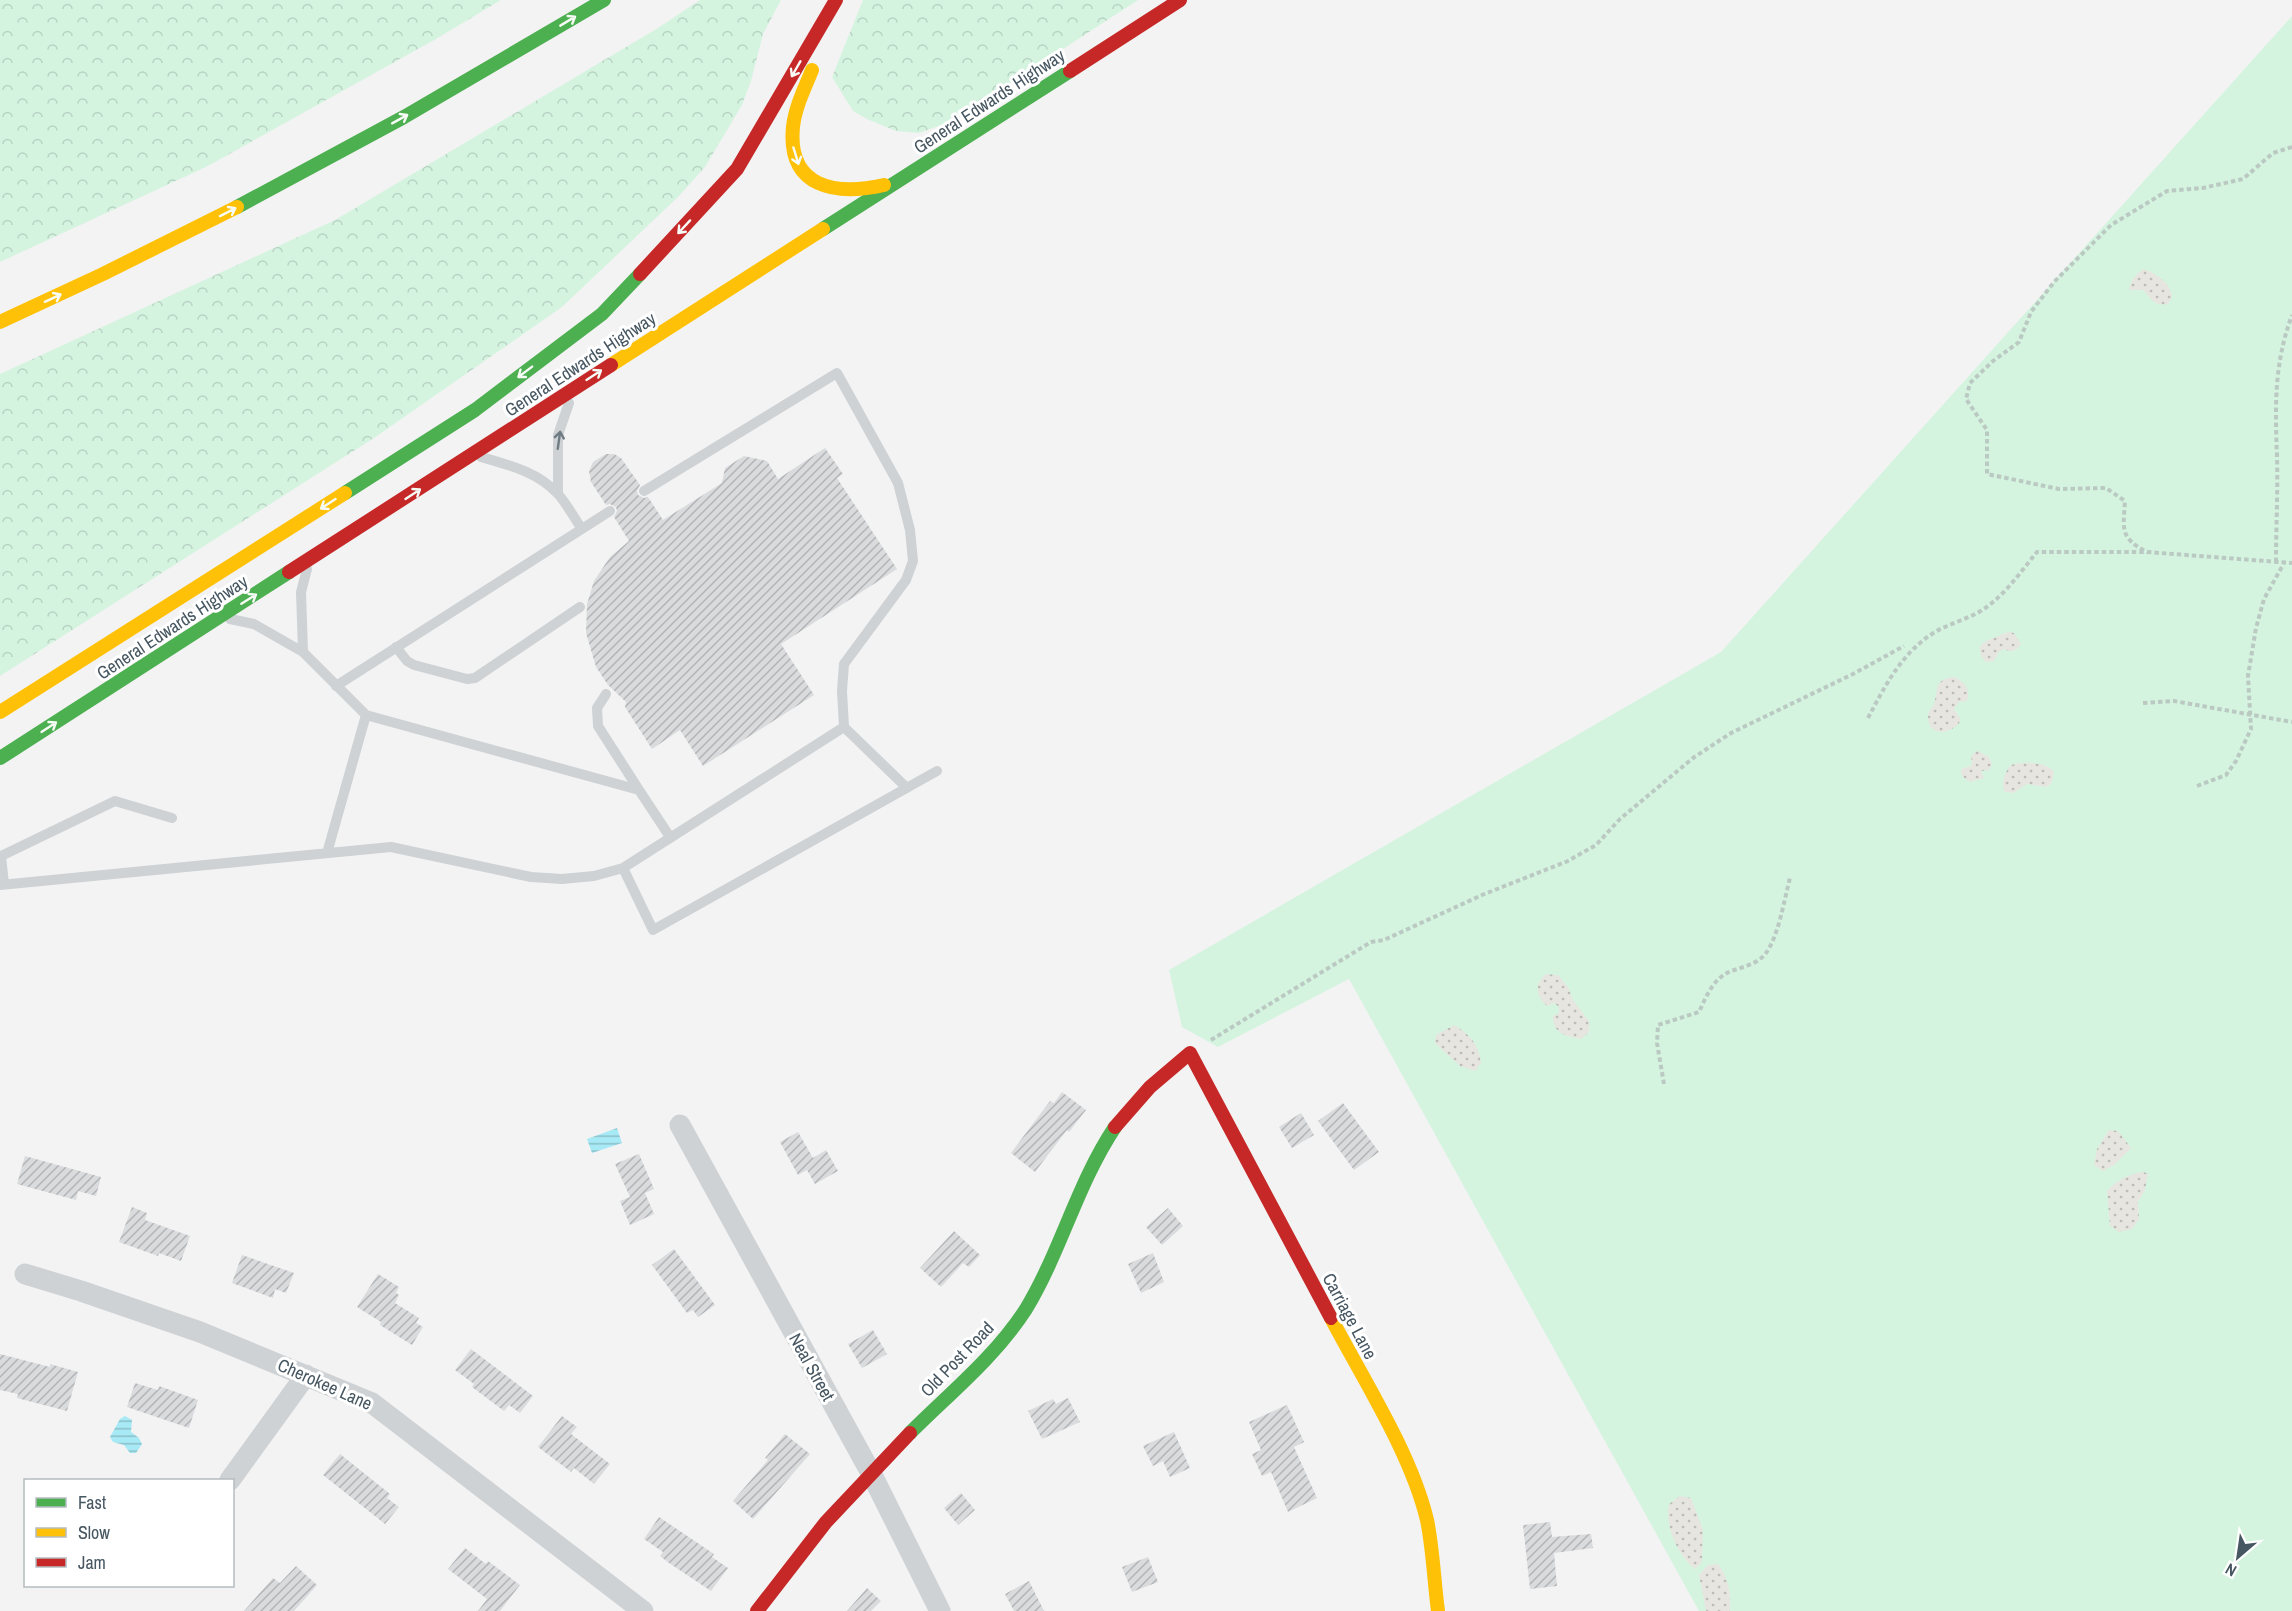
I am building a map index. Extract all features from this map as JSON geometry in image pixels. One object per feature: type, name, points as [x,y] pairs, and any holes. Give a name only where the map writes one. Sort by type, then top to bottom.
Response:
[{"type":"main road","points":[[0,322],[157,248],[297,176],[447,93],[604,0]]},
{"type":"main road","points":[[836,0],[795,117],[792,142],[796,158],[802,170],[814,181],[836,190],[851,192],[868,189],[904,177]]},
{"type":"main road","name":"General Edwards Highway","points":[[0,712],[475,410],[602,314],[737,169],[836,0]]},
{"type":"main road","name":"General Edwards Highway","points":[[0,758],[1180,0]]},
{"type":"main road","name":"Old Post Road","points":[[757,1611],[803,1550],[871,1473],[992,1353],[1014,1325],[1037,1288],[1097,1156],[1121,1117],[1153,1082],[1190,1053]]},
{"type":"main road","name":"Carriage Lane","points":[[1190,1053],[1401,1450],[1416,1485],[1427,1521],[1438,1611]]},
{"type":"street","name":"Neal Street","points":[[680,1125],[871,1473],[940,1611]]},
{"type":"street","name":"Cherokee Lane","points":[[26,1274],[200,1332],[372,1403],[643,1611]]},
{"type":"street","points":[[231,1479],[306,1375]]},
{"type":"lane","points":[[644,491],[837,373],[898,483],[910,530],[913,561],[906,580],[844,664],[843,727],[907,788]]},
{"type":"lane","points":[[558,494],[558,435],[574,388]]},
{"type":"lane","points":[[474,455],[513,466],[534,476],[558,494],[582,530]]},
{"type":"lane","points":[[336,686],[610,512]]},
{"type":"lane","points":[[303,652],[301,592],[309,561]]},
{"type":"lane","points":[[396,648],[407,661],[414,665],[467,679],[475,678],[580,607]]},
{"type":"lane","points":[[220,617],[254,624],[303,652],[366,715],[639,790]]},
{"type":"lane","points":[[606,694],[597,708],[598,726],[670,837]]},
{"type":"lane","points":[[327,853],[366,715]]},
{"type":"lane","points":[[172,818],[115,801],[2,856],[2,884],[391,847],[531,877],[562,879],[594,876],[623,868],[843,727]]},
{"type":"lane","points":[[623,868],[653,930],[937,771]]},
{"type":"path","points":[[2147,552],[2130,543],[2123,527],[2125,501],[2106,488],[2059,489],[1987,474],[1987,430],[1966,399],[1970,383],[1993,361],[2019,342],[2031,312],[2054,282],[2111,225],[2167,191],[2203,188],[2244,179],[2274,153],[2292,147]]},
{"type":"path","points":[[2276,562],[2277,456],[2274,409],[2281,349],[2292,315]]},
{"type":"path","points":[[1868,718],[1891,676],[1907,655],[1934,633],[1987,608],[2007,590],[2037,552],[2147,552],[2292,563]]},
{"type":"path","points":[[2198,786],[2226,774],[2236,760],[2251,729],[2248,676],[2256,628],[2264,599],[2284,563]]},
{"type":"path","points":[[1190,1053],[1371,942],[1384,940],[1568,861],[1596,845],[1620,819],[1693,758],[1731,733],[1853,674],[1904,646]]},
{"type":"path","points":[[2143,703],[2174,701],[2292,722]]},
{"type":"path","points":[[1664,1084],[1657,1043],[1658,1025],[1699,1012],[1711,986],[1727,972],[1747,966],[1765,955],[1772,942],[1790,878]]},
{"type":"green space","points":[[0,0],[501,0],[436,39],[206,167],[0,262]]},
{"type":"green space","points":[[700,0],[781,0],[763,34],[751,81],[742,105],[705,167],[678,197],[562,307],[374,438],[0,676],[0,374],[335,220],[658,28]]},
{"type":"green space","points":[[863,0],[1138,0],[953,121],[919,133],[896,131],[853,111],[832,77]]},
{"type":"green space","points":[[2292,16],[2292,1611],[1699,1611],[1349,979],[1218,1047],[1182,1027],[1169,970],[1721,652]]},
{"type":"sand","points":[[2144,269],[2169,287],[2172,297],[2168,304],[2156,303],[2143,290],[2129,290],[2134,278]]},
{"type":"sand","points":[[2008,632],[2014,633],[2021,644],[2014,651],[2004,649],[1999,652],[1994,661],[1986,662],[1981,656],[1980,647],[1984,642]]},
{"type":"sand","points":[[1954,677],[1964,683],[1968,693],[1967,701],[1959,702],[1954,709],[1961,720],[1958,725],[1947,731],[1937,731],[1929,724],[1929,713],[1940,683],[1947,678]]},
{"type":"sand","points":[[1977,751],[1988,756],[1992,764],[1989,770],[1981,771],[1984,778],[1970,782],[1962,776],[1961,769],[1971,766],[1971,756]]},
{"type":"sand","points":[[2019,763],[2047,766],[2054,772],[2052,782],[2047,787],[2027,784],[2013,793],[2005,792],[2003,781],[2005,774],[2011,765]]},
{"type":"sand","points":[[1546,974],[1558,975],[1589,1021],[1589,1032],[1581,1039],[1565,1035],[1557,1030],[1553,1016],[1559,1013],[1559,1007],[1554,1003],[1547,1006],[1538,990]]},
{"type":"sand","points":[[1454,1025],[1465,1032],[1476,1045],[1481,1063],[1475,1071],[1460,1066],[1435,1043],[1436,1035]]},
{"type":"sand","points":[[2109,1130],[2118,1131],[2131,1148],[2114,1165],[2103,1171],[2094,1165],[2097,1149]]},
{"type":"sand","points":[[2142,1172],[2148,1173],[2145,1190],[2138,1202],[2139,1219],[2132,1229],[2119,1232],[2110,1226],[2107,1191],[2123,1178]]},
{"type":"sand","points":[[1680,1496],[1691,1498],[1703,1530],[1702,1562],[1695,1569],[1678,1548],[1669,1522],[1669,1504]]},
{"type":"sand","points":[[1718,1564],[1725,1575],[1728,1586],[1730,1611],[1706,1611],[1699,1575],[1708,1565]]},
{"type":"water","points":[[617,1128],[622,1143],[592,1153],[587,1139]]},
{"type":"water","points":[[125,1416],[132,1420],[131,1432],[139,1438],[142,1444],[136,1453],[130,1453],[124,1445],[113,1442],[110,1437],[120,1419]]},
{"type":"building","points":[[825,448],[843,474],[837,478],[897,569],[781,644],[814,695],[703,766],[680,730],[652,749],[625,707],[626,702],[608,685],[596,667],[586,633],[587,604],[594,581],[610,557],[629,541],[614,517],[616,507],[606,505],[591,482],[589,471],[593,462],[606,454],[614,454],[621,458],[640,485],[638,495],[648,497],[663,520],[722,483],[725,468],[744,456],[767,461],[778,479]]},
{"type":"building","points":[[1062,1092],[1086,1110],[1069,1132],[1067,1130],[1035,1172],[1011,1153],[1050,1101],[1054,1103]]},
{"type":"building","points":[[1343,1103],[1379,1152],[1354,1170],[1318,1121]]},
{"type":"building","points":[[1301,1113],[1314,1135],[1292,1148],[1279,1127]]},
{"type":"building","points":[[798,1132],[813,1158],[826,1150],[838,1171],[815,1184],[807,1170],[798,1175],[780,1142]]},
{"type":"building","points":[[639,1154],[654,1189],[645,1193],[654,1214],[630,1225],[620,1201],[630,1197],[615,1164]]},
{"type":"building","points":[[25,1156],[101,1177],[96,1196],[78,1191],[76,1200],[17,1184]]},
{"type":"building","points":[[132,1207],[147,1213],[145,1220],[190,1236],[181,1261],[159,1253],[158,1256],[119,1242]]},
{"type":"building","points":[[1168,1208],[1183,1226],[1162,1245],[1146,1227]]},
{"type":"building","points":[[954,1231],[980,1255],[969,1267],[963,1263],[941,1287],[920,1268]]},
{"type":"building","points":[[674,1249],[715,1305],[698,1317],[693,1310],[687,1313],[652,1265]]},
{"type":"building","points":[[1153,1253],[1164,1282],[1141,1293],[1128,1264]]},
{"type":"building","points":[[242,1255],[294,1273],[286,1293],[275,1289],[273,1298],[232,1283]]},
{"type":"building","points":[[378,1274],[399,1287],[396,1293],[399,1295],[395,1303],[419,1318],[416,1323],[423,1327],[412,1345],[357,1307]]},
{"type":"building","points":[[873,1330],[887,1354],[862,1368],[848,1344]]},
{"type":"building","points":[[471,1349],[533,1396],[520,1413],[509,1405],[504,1411],[472,1387],[474,1384],[455,1370]]},
{"type":"building","points":[[0,1354],[78,1372],[67,1411],[17,1398],[18,1394],[0,1390]]},
{"type":"building","points":[[135,1383],[158,1390],[159,1386],[198,1400],[189,1428],[127,1407]]},
{"type":"building","points":[[1068,1398],[1080,1422],[1042,1439],[1028,1411],[1053,1399],[1056,1404]]},
{"type":"building","points":[[1287,1405],[1304,1442],[1294,1447],[1317,1498],[1288,1512],[1271,1472],[1262,1476],[1252,1454],[1261,1450],[1249,1422]]},
{"type":"building","points":[[562,1416],[577,1427],[571,1434],[610,1464],[594,1484],[574,1468],[571,1472],[538,1447]]},
{"type":"building","points":[[1174,1432],[1190,1468],[1170,1477],[1163,1461],[1153,1466],[1143,1446]]},
{"type":"building","points":[[785,1434],[810,1454],[753,1519],[733,1501],[768,1460],[765,1458]]},
{"type":"building","points":[[340,1454],[390,1494],[387,1498],[399,1507],[385,1524],[323,1475]]},
{"type":"building","points":[[961,1493],[975,1510],[958,1525],[944,1508]]},
{"type":"building","points":[[659,1517],[714,1554],[712,1557],[728,1568],[711,1591],[669,1563],[660,1556],[663,1552],[644,1539]]},
{"type":"building","points":[[1550,1522],[1552,1537],[1591,1534],[1593,1548],[1554,1553],[1557,1586],[1530,1589],[1523,1525]]},
{"type":"building","points":[[465,1548],[486,1564],[488,1561],[520,1585],[500,1611],[478,1611],[487,1599],[448,1569]]},
{"type":"building","points":[[1148,1557],[1158,1582],[1132,1592],[1122,1567]]},
{"type":"building","points":[[296,1566],[317,1585],[294,1611],[244,1611],[273,1578],[280,1583]]},
{"type":"building","points":[[1029,1581],[1044,1611],[1014,1611],[1005,1594]]},
{"type":"building","points":[[867,1588],[881,1601],[871,1611],[847,1611]]},
{"type":"traffic: fast","points":[[237,207],[404,117],[604,0]]},
{"type":"traffic: fast","points":[[823,229],[1070,71]]},
{"type":"traffic: fast","points":[[345,493],[475,410],[602,314],[640,274]]},
{"type":"traffic: fast","points":[[0,758],[289,572]]},
{"type":"traffic: fast","points":[[910,1433],[986,1359],[1026,1309],[1049,1264],[1090,1171],[1115,1127]]},
{"type":"traffic: slow","points":[[812,70],[794,120],[793,147],[798,163],[806,175],[818,183],[833,188],[849,189],[884,185]]},
{"type":"traffic: slow","points":[[0,322],[237,207]]},
{"type":"traffic: slow","points":[[611,365],[823,229]]},
{"type":"traffic: slow","points":[[0,712],[345,493]]},
{"type":"traffic: slow","points":[[1331,1318],[1385,1417],[1420,1495],[1429,1531],[1438,1611]]},
{"type":"traffic: jam","points":[[640,274],[737,169],[836,0]]},
{"type":"traffic: jam","points":[[1070,71],[1180,0]]},
{"type":"traffic: jam","points":[[289,572],[611,365]]},
{"type":"traffic: jam","points":[[1115,1127],[1150,1087],[1190,1053],[1331,1318]]},
{"type":"traffic: jam","points":[[757,1611],[826,1522],[910,1433]]}]
